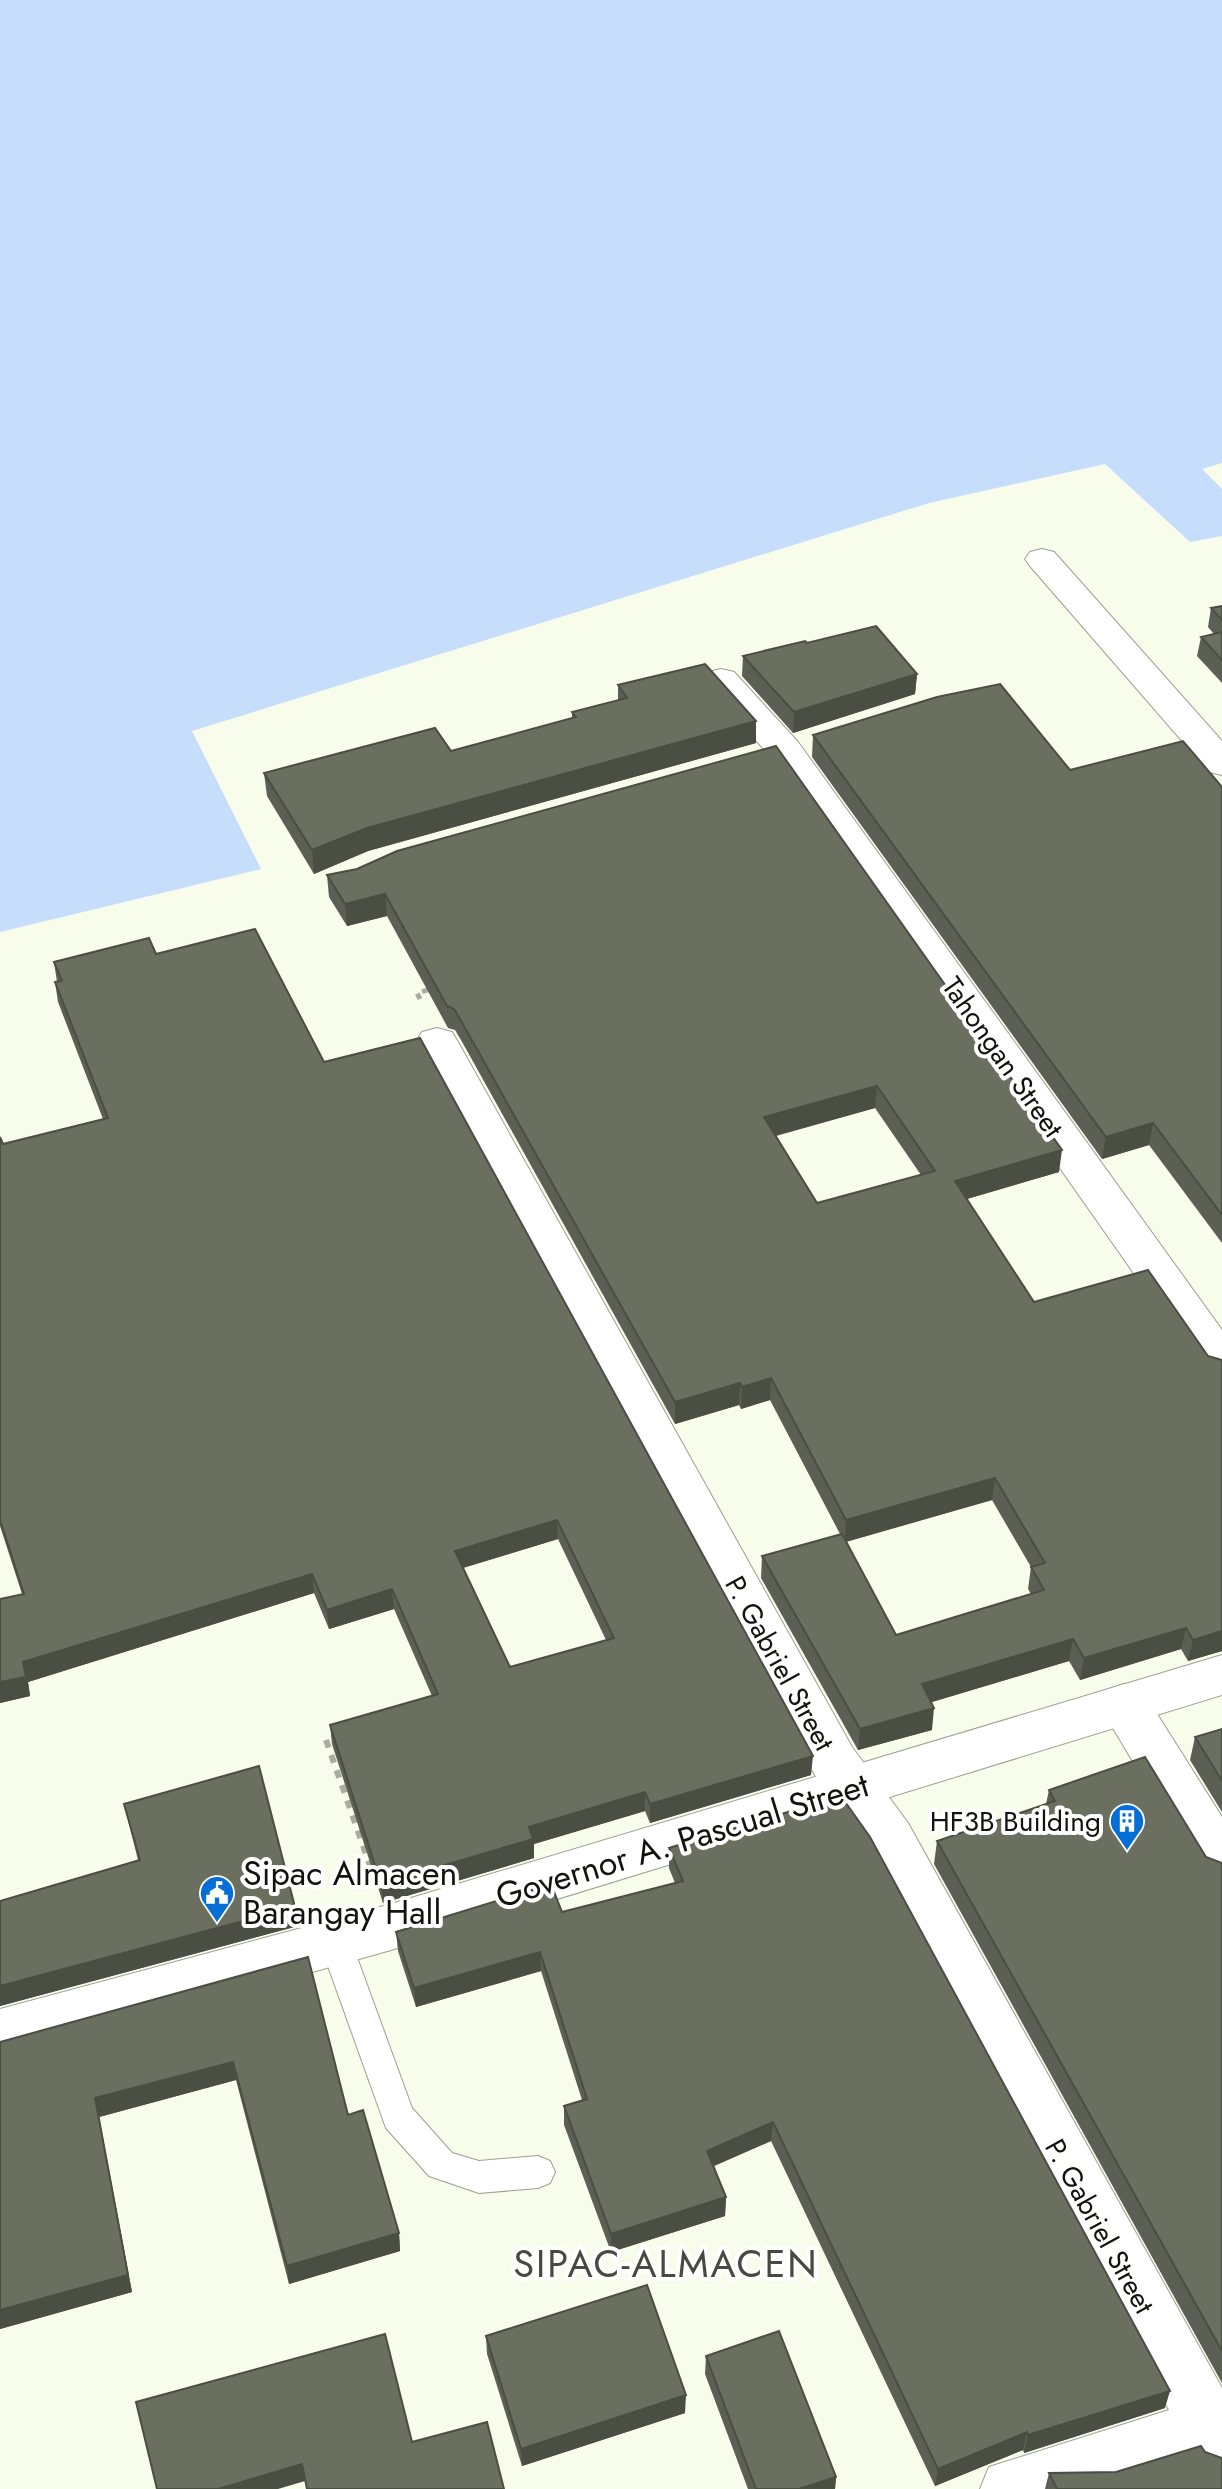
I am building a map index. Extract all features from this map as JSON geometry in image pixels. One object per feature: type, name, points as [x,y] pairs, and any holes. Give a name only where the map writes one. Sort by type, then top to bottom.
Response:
[{"type":"street","points":[[1042,559],[1222,764]]},
{"type":"street","name":"Tahongan Street","points":[[721,680],[784,750],[1222,1364]]},
{"type":"street","name":"P. Gabriel Street","points":[[437,1042],[827,1748],[889,1839],[1216,2438]]},
{"type":"street","name":"Governor A. Pascual Street","points":[[0,2034],[391,1927],[1222,1675]]},
{"type":"street","points":[[1124,1705],[1222,1862]]},
{"type":"street","points":[[1011,2489],[1216,2438]]},
{"type":"lane","points":[[335,1941],[398,2117],[441,2165],[479,2177],[538,2172]]},
{"type":"path","points":[[432,988],[417,993],[437,1042]]},
{"type":"path","points":[[326,1740],[391,1927]]},
{"type":"water","points":[[0,0],[1222,0],[1222,463],[1202,469],[1222,489],[1222,536],[1190,542],[1105,464],[929,503],[192,731],[261,869],[0,932]]},
{"type":"building","points":[[1222,606],[1222,620],[1211,608]]},
{"type":"building","points":[[876,626],[917,674],[794,712],[743,656],[807,643]]},
{"type":"building","points":[[1222,632],[1222,660],[1201,637]]},
{"type":"building","points":[[705,664],[756,721],[367,828],[312,850],[264,773],[435,728],[451,751],[576,717],[572,712],[627,698],[618,685]]},
{"type":"building","points":[[1000,684],[1070,770],[1183,741],[1222,787],[1222,1215],[1153,1123],[1106,1137],[813,735],[937,697]]},
{"type":"building","points":[[776,746],[1062,1150],[955,1181],[1034,1302],[1148,1270],[1208,1356],[1222,1360],[1222,1631],[1193,1640],[1186,1628],[1084,1658],[1073,1639],[922,1684],[934,1708],[860,1729],[762,1556],[842,1534],[896,1635],[1044,1590],[1031,1567],[1045,1563],[995,1478],[846,1520],[771,1378],[742,1387],[740,1383],[675,1402],[460,1019],[454,1009],[447,1006],[385,894],[345,904],[327,875],[357,869],[397,851]],"holes":[[[877,1086],[935,1171],[817,1203],[764,1117]]]},
{"type":"building","points":[[255,929],[324,1062],[420,1038],[813,1756],[650,1804],[645,1792],[529,1827],[533,1839],[381,1884],[330,1725],[438,1694],[392,1589],[327,1610],[312,1574],[23,1662],[26,1677],[0,1682],[0,1599],[24,1594],[0,1520],[0,1137],[3,1144],[108,1118],[55,982],[62,981],[54,962],[149,938],[156,954]],"holes":[[[557,1520],[614,1638],[510,1667],[455,1551]]]},
{"type":"building","points":[[1222,1729],[1222,1781],[1195,1737]]},
{"type":"building","points":[[1145,1757],[1206,1857],[1222,1863],[1222,2351],[937,1841],[1055,1801],[1049,1790]]},
{"type":"building","points":[[259,1766],[295,1907],[0,1986],[0,1901],[140,1860],[124,1804]]},
{"type":"building","points":[[841,1796],[870,1837],[1170,2391],[1028,2435],[1027,2432],[938,2469],[773,2122],[707,2151],[726,2197],[611,2234],[564,2106],[587,2099],[540,1952],[414,1988],[396,1932],[551,1884],[562,1912],[683,1881],[669,1848]]},
{"type":"building","points":[[308,1957],[348,2115],[363,2110],[399,2233],[287,2266],[233,2062],[95,2098],[128,2275],[0,2310],[0,2042]]},
{"type":"building","points":[[647,2285],[686,2395],[521,2449],[486,2336]]},
{"type":"building","points":[[779,2331],[836,2477],[799,2489],[756,2489],[706,2356]]},
{"type":"building","points":[[385,2334],[412,2442],[487,2422],[504,2489],[307,2489],[302,2464],[218,2489],[157,2489],[136,2402]]},
{"type":"building","points":[[1201,2446],[1205,2452],[1222,2458],[1222,2489],[1057,2489],[1049,2473],[1116,2472]]},
{"type":"place","name":"HF3B Building","points":[[1127,1852]]},
{"type":"place","name":"Sipac Almacen Barangay Hall","points":[[217,1924]]},
{"type":"district","name":"SIPAC-ALMACEN","points":[[666,2264]]}]
